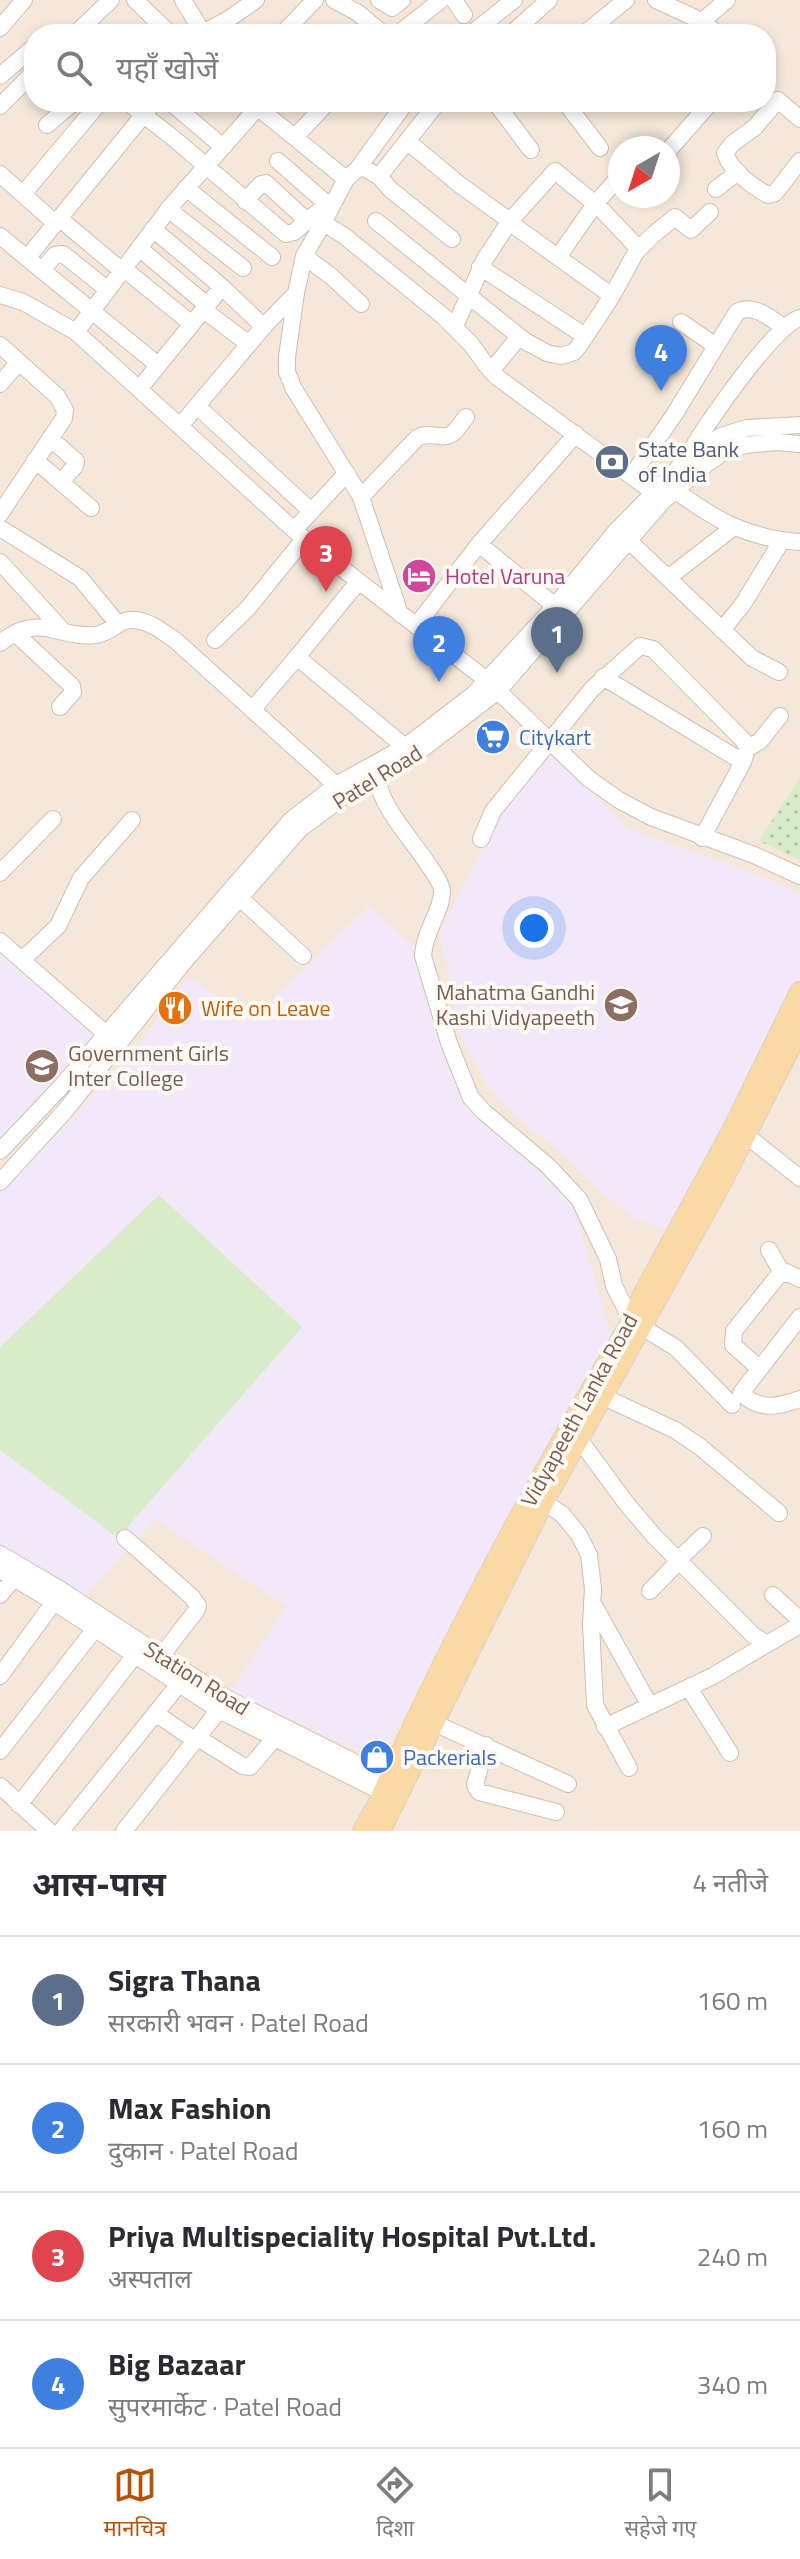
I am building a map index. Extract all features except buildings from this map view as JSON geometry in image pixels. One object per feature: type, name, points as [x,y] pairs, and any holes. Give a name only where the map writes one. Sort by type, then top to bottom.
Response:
[{"type":"main road","name":"Vidyapeeth Lanka Road","points":[[538,1498],[604,1397],[637,1324],[643,1295],[733,1129],[800,992]]},
{"type":"main road","name":"Vidyapeeth Lanka Road","points":[[380,1831],[394,1790],[412,1752],[538,1498],[747,1136],[800,1028]]},
{"type":"main road","name":"Vidyapeeth Lanka Road","points":[[363,1831],[394,1790]]},
{"type":"street","points":[[0,28],[24,0]]},
{"type":"street","points":[[86,24],[111,0]]},
{"type":"street","points":[[135,0],[160,24]]},
{"type":"street","points":[[183,0],[196,24]]},
{"type":"street","points":[[292,24],[315,0]]},
{"type":"street","points":[[334,0],[371,24]]},
{"type":"street","points":[[379,0],[392,8],[402,0]]},
{"type":"street","points":[[411,24],[441,0]]},
{"type":"street","points":[[454,0],[464,15]]},
{"type":"street","points":[[484,24],[514,0]]},
{"type":"street","points":[[524,24],[549,0]]},
{"type":"street","points":[[600,24],[626,0]]},
{"type":"street","points":[[656,0],[704,24]]},
{"type":"street","points":[[701,22],[727,0]]},
{"type":"street","points":[[232,24],[245,3]]},
{"type":"street","points":[[500,12],[508,24]]},
{"type":"street","points":[[0,76],[24,56]]},
{"type":"street","points":[[0,106],[24,82]]},
{"type":"street","points":[[776,102],[778,100],[800,119]]},
{"type":"street","points":[[47,125],[62,112]]},
{"type":"street","points":[[23,194],[92,112]]},
{"type":"street","points":[[28,257],[145,112]]},
{"type":"street","points":[[152,112],[204,166],[286,234],[315,222]]},
{"type":"street","points":[[182,112],[222,146]]},
{"type":"street","points":[[76,332],[168,209],[249,112]]},
{"type":"street","points":[[263,112],[346,179]]},
{"type":"street","points":[[295,137],[319,112]]},
{"type":"street","points":[[399,112],[315,222],[296,293],[287,372],[294,389],[361,497],[400,614]]},
{"type":"street","points":[[378,175],[430,112]]},
{"type":"street","points":[[502,112],[531,150]]},
{"type":"street","points":[[573,112],[600,148]]},
{"type":"street","points":[[680,137],[702,112]]},
{"type":"street","points":[[768,112],[727,150],[726,158],[738,172],[763,192],[772,195],[800,161]]},
{"type":"street","points":[[407,141],[460,185],[612,296]]},
{"type":"street","points":[[278,161],[332,200]]},
{"type":"street","points":[[359,167],[378,175],[391,190],[452,239]]},
{"type":"street","points":[[455,326],[480,267],[509,221],[555,171],[595,204],[639,249]]},
{"type":"street","points":[[716,189],[738,172]]},
{"type":"street","points":[[0,174],[192,324]]},
{"type":"street","points":[[245,201],[261,184],[266,183],[315,222],[343,235],[455,326],[491,371],[632,475],[664,488],[734,527],[800,542]]},
{"type":"street","points":[[186,188],[272,257]]},
{"type":"street","points":[[558,257],[608,189]]},
{"type":"street","points":[[168,209],[243,268]]},
{"type":"street","points":[[376,221],[519,337],[547,353],[561,356],[574,352],[639,249],[675,217],[691,230],[710,212]]},
{"type":"street","points":[[153,229],[264,327]]},
{"type":"street","points":[[0,236],[158,365]]},
{"type":"street","points":[[139,248],[249,344]]},
{"type":"street","points":[[43,269],[55,255],[63,254],[108,290]]},
{"type":"street","points":[[304,256],[361,304]]},
{"type":"street","points":[[480,267],[585,336]]},
{"type":"street","points":[[139,389],[222,287]]},
{"type":"street","points":[[180,426],[296,293]]},
{"type":"street","points":[[0,295],[23,302],[76,332],[299,534],[493,686],[589,779],[651,817],[754,855],[800,876]]},
{"type":"street","points":[[632,475],[674,415],[737,312],[748,307],[784,327]]},
{"type":"street","points":[[685,461],[718,407],[784,327],[800,318]]},
{"type":"street","points":[[681,322],[716,346]]},
{"type":"street","points":[[491,371],[519,337]]},
{"type":"street","points":[[0,345],[57,396],[65,410],[64,418],[0,514]]},
{"type":"street","points":[[0,384],[18,363]]},
{"type":"street","points":[[197,406],[311,511]]},
{"type":"street","points":[[361,497],[417,438],[425,433],[451,434],[466,417]]},
{"type":"street","name":"Patel Road","points":[[0,1182],[64,1112],[173,955],[296,824],[339,791],[409,752],[457,708],[493,686],[628,540],[685,461],[721,436],[747,428],[800,425]]},
{"type":"street","points":[[416,626],[479,544],[576,434]]},
{"type":"street","points":[[50,438],[76,461],[61,482]]},
{"type":"street","name":"Patel Road","points":[[493,686],[616,531],[664,488],[724,452],[746,445],[776,442],[800,444]]},
{"type":"street","points":[[35,460],[91,508]]},
{"type":"street","points":[[215,640],[248,608],[299,534],[311,511],[347,473]]},
{"type":"street","points":[[669,577],[734,527]]},
{"type":"street","points":[[0,528],[80,578],[118,624]]},
{"type":"street","points":[[628,540],[752,658],[779,672]]},
{"type":"street","points":[[722,630],[755,586],[782,540]]},
{"type":"street","points":[[479,544],[555,606]]},
{"type":"street","points":[[0,562],[63,631]]},
{"type":"street","points":[[252,710],[358,582]]},
{"type":"street","points":[[0,643],[32,627],[97,635],[129,619],[157,627],[339,791]]},
{"type":"street","points":[[15,633],[72,686],[73,692],[60,707]]},
{"type":"street","points":[[481,839],[493,811],[603,677],[640,646],[653,649],[739,734],[745,755]]},
{"type":"street","points":[[297,657],[409,752]]},
{"type":"street","points":[[603,677],[745,755]]},
{"type":"street","points":[[702,838],[745,755],[780,716]]},
{"type":"street","points":[[374,773],[391,812],[442,886],[441,902],[424,942],[423,956],[449,1043],[471,1098],[548,1166],[579,1199],[608,1259],[614,1286],[637,1324],[676,1348],[732,1405]]},
{"type":"street","points":[[0,873],[53,819]]},
{"type":"street","points":[[22,960],[58,926],[81,878],[132,820]]},
{"type":"street","name":"Patel Road","points":[[0,1151],[112,1039],[240,898],[296,824]]},
{"type":"street","points":[[240,898],[303,956]]},
{"type":"street","points":[[0,941],[112,1039]]},
{"type":"street","points":[[747,1136],[800,1178]]},
{"type":"street","points":[[769,1250],[782,1273]]},
{"type":"street","points":[[760,1369],[733,1345],[734,1331],[782,1273],[800,1279]]},
{"type":"street","points":[[800,1317],[741,1393],[770,1407],[800,1399]]},
{"type":"street","points":[[604,1397],[687,1438],[779,1513]]},
{"type":"street","points":[[579,1439],[626,1503],[678,1560],[753,1635],[767,1644]]},
{"type":"street","points":[[538,1498],[562,1514],[585,1544],[589,1555],[595,1705],[629,1768]]},
{"type":"street","points":[[650,1591],[703,1536]]},
{"type":"street","points":[[125,1538],[192,1597],[198,1606],[161,1656]]},
{"type":"street","name":"Station Road","points":[[0,1554],[61,1590],[278,1734]]},
{"type":"street","points":[[0,1595],[7,1574]]},
{"type":"street","name":"Station Road","points":[[7,1574],[219,1710],[278,1734],[394,1790]]},
{"type":"street","points":[[605,1727],[732,1666],[800,1623],[773,1595]]},
{"type":"street","points":[[0,1676],[54,1602]]},
{"type":"street","points":[[592,1602],[650,1706]]},
{"type":"street","points":[[0,1751],[94,1630]]},
{"type":"street","points":[[19,1805],[135,1655]]},
{"type":"street","points":[[61,1831],[179,1684]]},
{"type":"street","points":[[689,1688],[730,1753]]},
{"type":"street","points":[[124,1831],[219,1710]]},
{"type":"street","points":[[155,1713],[246,1768],[254,1764],[278,1734]]},
{"type":"street","points":[[433,1714],[486,1745],[568,1784]]},
{"type":"street","points":[[486,1745],[475,1785],[479,1792],[556,1812]]},
{"type":"street","points":[[0,1786],[49,1831]]},
{"type":"shaded area","points":[[0,0],[800,0],[800,1831],[0,1831]]},
{"type":"shaded area","name":"Mahatma Gandhi Kashi Vidyapeeth","points":[[539,740],[630,830],[746,870],[800,893],[800,981],[678,1234],[635,1219],[597,1188],[568,1158],[523,1123],[490,1090],[457,1029],[449,972],[439,933]]},
{"type":"shaded area","points":[[369,906],[419,951],[463,1093],[571,1196],[611,1337],[458,1610],[380,1761],[231,1691],[286,1606],[155,1519],[82,1600],[0,1545],[0,1194],[139,1045],[188,977],[252,1019]]},
{"type":"shaded area","name":"Government Girls Inter College","points":[[0,935],[113,1034],[0,1158]]},
{"type":"green space","points":[[800,777],[800,860],[759,841]]},
{"type":"green space","points":[[159,1195],[302,1327],[118,1538],[0,1450],[0,1347]]},
{"type":"place","name":"Big Bazaar","points":[[661,391]]},
{"type":"place","name":"State Bank of India","points":[[612,462]]},
{"type":"place","name":"Hotel Varuna","points":[[419,576]]},
{"type":"place","name":"Priya Multispeciality Hospital Pvt.Ltd.","points":[[326,592]]},
{"type":"place","name":"Sigra Thana","points":[[557,673]]},
{"type":"place","name":"Max Fashion","points":[[439,682]]},
{"type":"place","name":"Citykart","points":[[493,737]]},
{"type":"place","name":"Mahatma Gandhi Kashi Vidyapeeth","points":[[621,1005]]},
{"type":"place","name":"Wife on Leave","points":[[175,1008]]},
{"type":"place","name":"Government Girls Inter College","points":[[42,1066]]},
{"type":"place","name":"Packerials","points":[[377,1757]]}]
